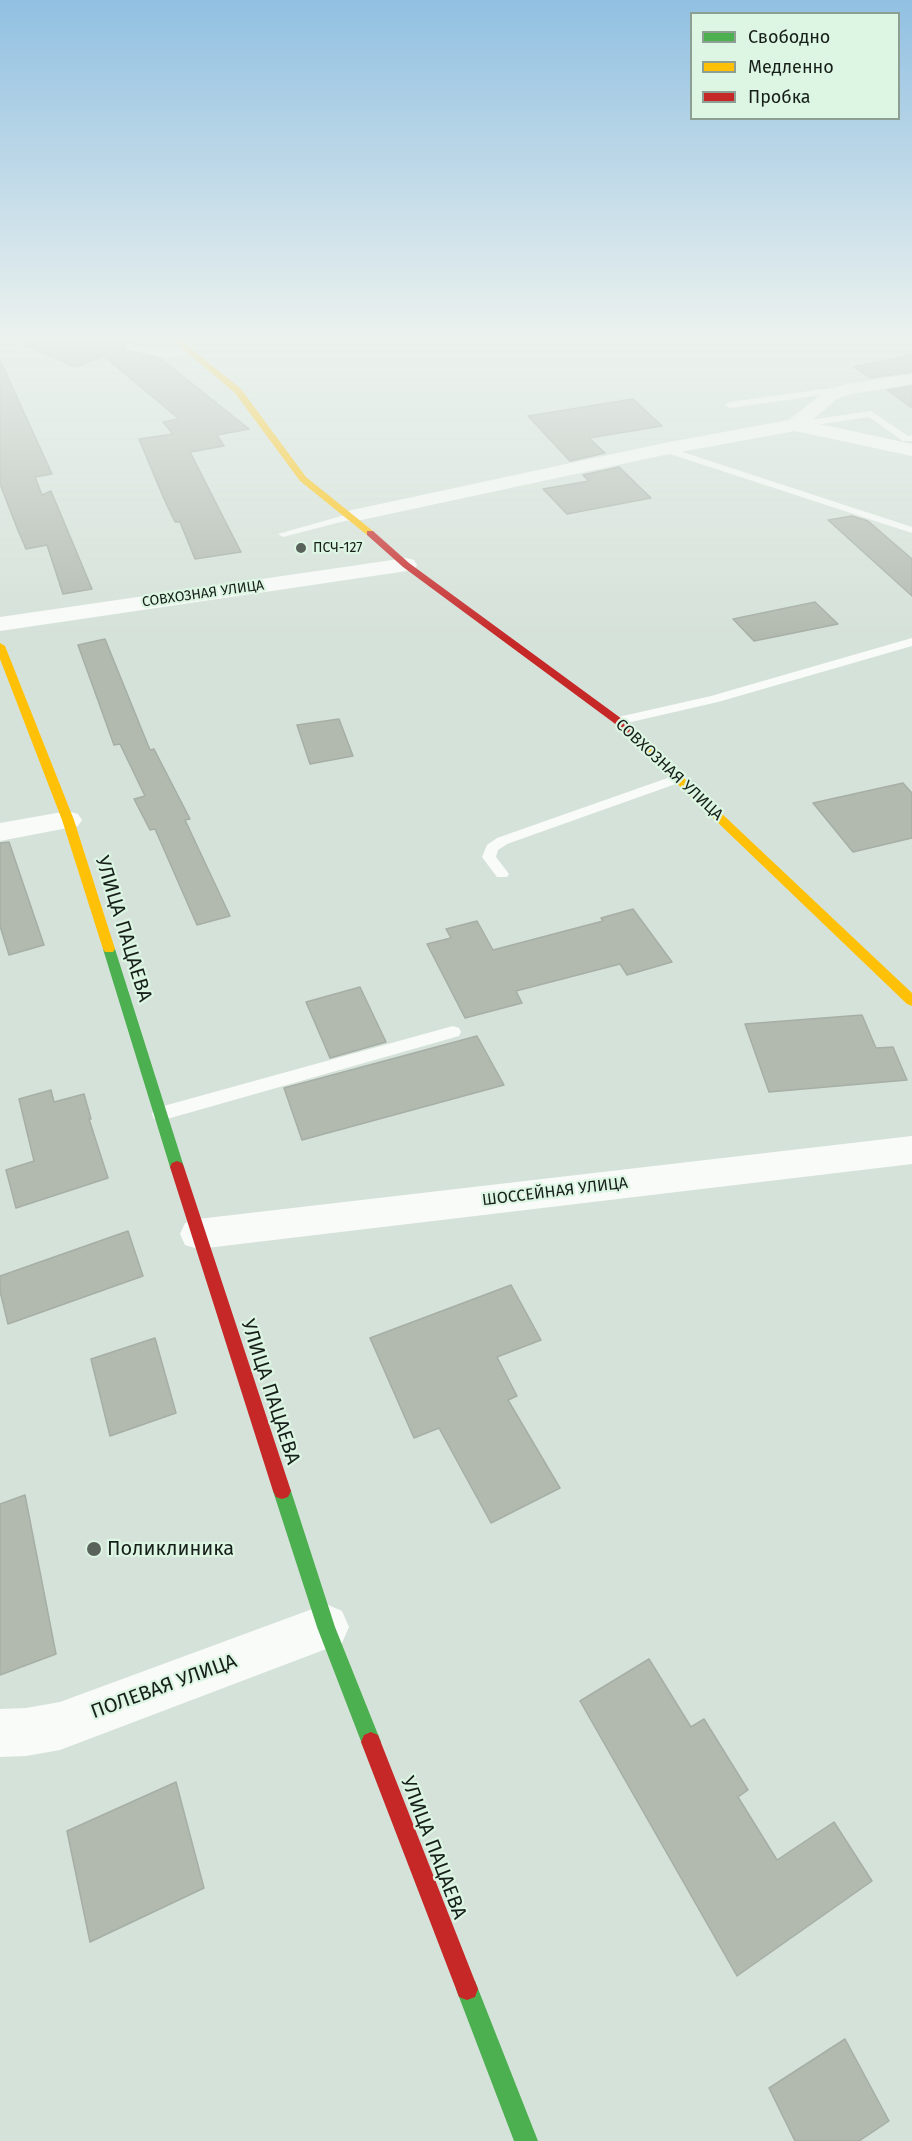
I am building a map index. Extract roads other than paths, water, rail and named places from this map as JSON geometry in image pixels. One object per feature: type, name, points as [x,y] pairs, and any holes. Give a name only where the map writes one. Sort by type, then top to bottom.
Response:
[{"type":"street","name":"СОВХОЗНАЯ УЛИЦА","points":[[273,438],[303,479],[352,516],[406,565],[618,721],[912,1002]]},
{"type":"street","points":[[352,516],[727,438]]},
{"type":"street","points":[[855,438],[912,450]]},
{"type":"street","name":"СОВХОЗНАЯ УЛИЦА","points":[[0,624],[406,565]]},
{"type":"street","name":"УЛИЦА ПАЦАЕВА","points":[[0,646],[68,819],[198,1234],[326,1628],[526,2141]]},
{"type":"street","points":[[0,832],[68,819]]},
{"type":"street","name":"ШОССЕЙНАЯ УЛИЦА","points":[[198,1234],[912,1150]]},
{"type":"street","name":"ПОЛЕВАЯ УЛИЦА","points":[[0,1733],[26,1732],[60,1726],[326,1628]]},
{"type":"lane","points":[[664,450],[912,530]]},
{"type":"lane","points":[[283,534],[352,516]]},
{"type":"lane","points":[[618,721],[714,699],[912,642]]},
{"type":"lane","points":[[502,874],[489,857],[492,848],[502,841],[679,778]]},
{"type":"lane","points":[[160,1114],[453,1032]]},
{"type":"place","name":"ПСЧ-127","points":[[301,548]]},
{"type":"place","name":"Поликлиника","points":[[94,1549]]}]
